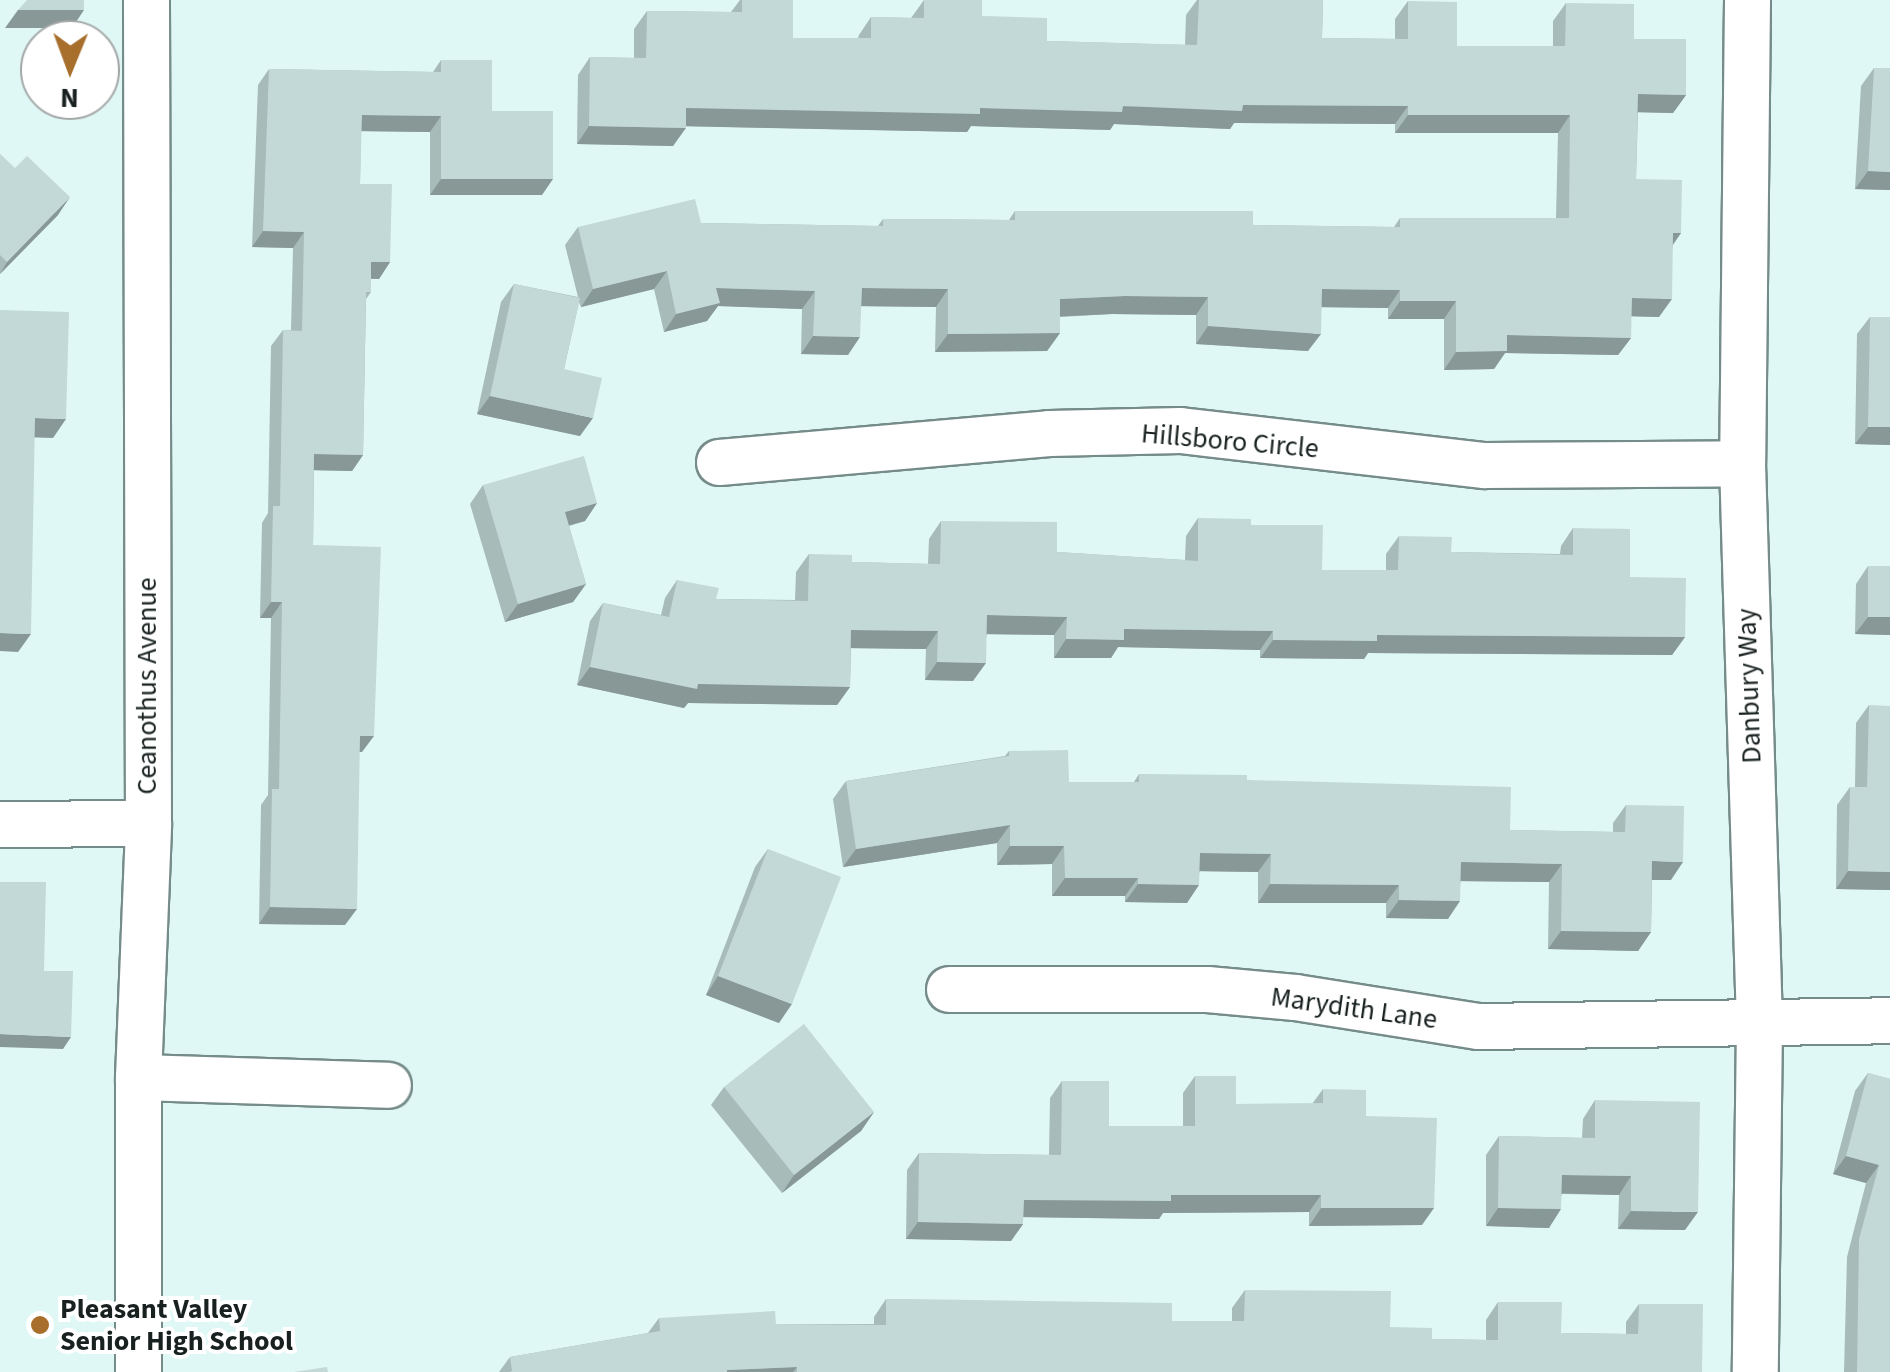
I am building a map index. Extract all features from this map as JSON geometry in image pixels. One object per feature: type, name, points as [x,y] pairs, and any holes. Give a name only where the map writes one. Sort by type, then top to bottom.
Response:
[{"type":"street","name":"Ceanothus Avenue","points":[[138,1372],[138,1077],[148,823],[146,0]]},
{"type":"street","name":"Danbury Way","points":[[1746,0],[1742,463],[1760,1023],[1755,1372]]},
{"type":"street","name":"Hillsboro Circle","points":[[719,462],[1049,432],[1180,430],[1484,465],[1742,463]]},
{"type":"street","points":[[0,824],[148,823]]},
{"type":"street","name":"Marydith Lane","points":[[949,988],[1207,989],[1295,997],[1478,1026],[1890,1020]]},
{"type":"street","points":[[138,1077],[388,1086]]},
{"type":"building","points":[[27,0],[84,0],[84,10],[18,10]]},
{"type":"building","points":[[742,0],[793,0],[793,38],[871,38],[871,17],[924,18],[924,0],[982,0],[982,16],[1047,18],[1047,41],[1197,45],[1199,0],[1323,0],[1322,38],[1408,39],[1408,1],[1457,2],[1457,46],[1565,46],[1566,3],[1634,4],[1634,39],[1686,39],[1686,95],[1638,94],[1636,179],[1682,180],[1681,233],[1673,233],[1672,299],[1632,298],[1631,338],[1507,335],[1507,351],[1456,352],[1456,301],[1400,301],[1400,290],[1322,289],[1321,334],[1208,326],[1208,297],[1125,296],[1060,299],[1060,333],[948,334],[948,289],[862,288],[860,337],[813,336],[815,291],[716,288],[720,303],[676,314],[667,271],[593,289],[578,227],[695,199],[701,223],[883,226],[883,219],[1015,220],[1015,211],[1253,211],[1253,225],[1400,227],[1400,218],[1569,218],[1570,115],[1408,115],[1408,106],[1243,105],[1242,111],[1123,106],[1122,112],[980,108],[980,114],[686,108],[686,128],[589,126],[590,57],[646,58],[647,11],[742,12]]},
{"type":"building","points":[[441,60],[492,60],[492,111],[553,111],[553,179],[441,179],[441,116],[362,115],[360,184],[392,184],[390,262],[371,262],[371,292],[366,292],[363,455],[314,454],[313,545],[381,547],[374,736],[360,736],[357,909],[270,907],[272,789],[279,789],[282,602],[271,602],[273,506],[280,506],[283,330],[302,331],[304,232],[263,231],[269,69],[441,72]]},
{"type":"building","points":[[1874,68],[1890,68],[1890,172],[1868,171]]},
{"type":"building","points":[[0,154],[15,168],[27,156],[70,197],[7,262],[0,255]]},
{"type":"building","points":[[514,284],[580,298],[564,369],[602,378],[593,418],[490,396]]},
{"type":"building","points":[[0,310],[69,312],[66,419],[35,418],[31,634],[0,633]]},
{"type":"building","points":[[1870,317],[1890,317],[1890,427],[1868,427]]},
{"type":"building","points":[[584,456],[597,503],[565,512],[586,584],[518,604],[483,485]]},
{"type":"building","points":[[1198,518],[1251,519],[1251,525],[1323,525],[1322,570],[1398,570],[1399,536],[1452,537],[1451,552],[1573,555],[1573,528],[1630,529],[1630,577],[1686,578],[1685,637],[1377,635],[1377,641],[1273,640],[1273,631],[1124,629],[1124,640],[1066,639],[1067,617],[987,615],[986,663],[937,662],[938,631],[851,630],[850,687],[698,684],[697,689],[590,667],[603,603],[669,617],[677,580],[719,588],[716,599],[808,601],[809,554],[852,555],[852,562],[940,564],[941,521],[1057,522],[1057,552],[1198,561]]},
{"type":"building","points":[[1868,566],[1890,566],[1890,617],[1868,617]]},
{"type":"building","points":[[1869,705],[1890,706],[1890,872],[1848,871],[1850,787],[1867,787]]},
{"type":"building","points":[[1068,750],[1069,782],[1139,782],[1139,774],[1247,775],[1247,780],[1511,787],[1510,830],[1625,832],[1626,805],[1684,806],[1683,862],[1652,861],[1651,932],[1561,931],[1562,864],[1461,862],[1460,901],[1399,900],[1399,885],[1270,884],[1271,854],[1200,853],[1199,885],[1138,884],[1138,878],[1065,878],[1064,846],[1010,846],[1010,825],[856,849],[846,781],[1009,756],[1009,751]]},
{"type":"building","points":[[768,849],[841,877],[792,1004],[718,976]]},
{"type":"building","points":[[0,882],[46,882],[44,971],[73,971],[71,1037],[0,1034]]},
{"type":"building","points":[[804,1024],[874,1112],[794,1175],[724,1087]]},
{"type":"building","points":[[1868,1073],[1890,1079],[1890,1372],[1857,1372],[1859,1239],[1879,1165],[1846,1156]]},
{"type":"building","points":[[1195,1076],[1236,1076],[1236,1104],[1323,1103],[1323,1089],[1366,1090],[1366,1116],[1437,1118],[1434,1208],[1321,1208],[1321,1195],[1171,1195],[1171,1201],[1024,1200],[1023,1224],[918,1222],[919,1153],[1061,1155],[1062,1081],[1109,1081],[1109,1126],[1195,1126]]},
{"type":"building","points":[[1595,1100],[1700,1102],[1698,1212],[1631,1211],[1631,1176],[1562,1175],[1561,1209],[1498,1208],[1499,1136],[1595,1138]]},
{"type":"building","points":[[1245,1290],[1391,1291],[1390,1327],[1432,1328],[1432,1339],[1498,1340],[1498,1302],[1562,1302],[1561,1333],[1638,1334],[1639,1304],[1703,1304],[1702,1372],[797,1372],[797,1367],[727,1372],[509,1372],[510,1357],[660,1331],[659,1318],[775,1311],[776,1324],[886,1325],[886,1299],[909,1299],[1172,1303],[1172,1321],[1244,1321]]},
{"type":"building","points":[[327,1367],[328,1372],[294,1372]]},
{"type":"place","name":"Pleasant Valley Senior High School","points":[[40,1325]]}]
